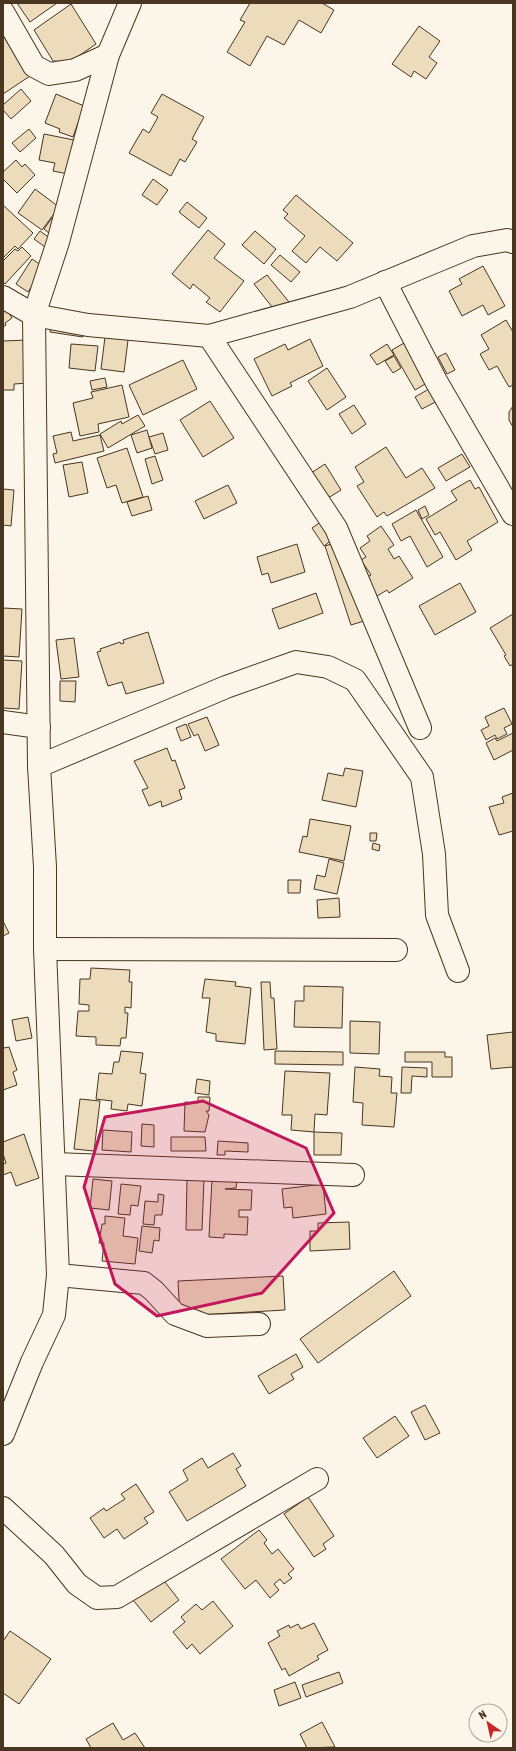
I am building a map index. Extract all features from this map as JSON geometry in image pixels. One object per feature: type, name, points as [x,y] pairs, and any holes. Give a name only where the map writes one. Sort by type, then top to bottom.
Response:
[{"type":"street","points":[[3,1434],[32,1362],[54,1315],[58,1275],[45,949],[45,867],[38,766],[39,727],[34,315],[58,242],[108,55],[130,3]]},
{"type":"street","points":[[3,12],[34,66],[49,74],[75,70],[108,55]]},
{"type":"street","points":[[3,297],[34,315],[88,325],[209,336],[350,297],[473,246],[506,240],[513,242]]},
{"type":"street","points":[[385,282],[436,381],[513,514]]},
{"type":"street","points":[[209,336],[336,528],[420,728]]},
{"type":"street","points":[[38,766],[226,687],[296,662],[328,667],[349,677],[355,680],[422,777],[434,854],[437,915],[458,971]]},
{"type":"street","points":[[3,722],[39,727]]},
{"type":"street","points":[[45,949],[396,950]]},
{"type":"street","points":[[54,1164],[353,1175]]},
{"type":"street","points":[[58,1275],[144,1283],[154,1291],[175,1314],[207,1326],[259,1324]]},
{"type":"street","points":[[3,1508],[54,1554],[77,1584],[97,1598],[117,1597],[317,1479]]},
{"type":"highlighted area","points":[[203,1101],[306,1148],[334,1213],[262,1293],[157,1316],[115,1284],[84,1187],[105,1117]]},
{"type":"building","points":[[17,3],[57,3],[30,22]]},
{"type":"building","points":[[250,3],[322,3],[334,10],[321,33],[299,20],[284,45],[267,36],[250,66],[227,52],[245,22],[240,20]]},
{"type":"building","points":[[71,4],[96,44],[70,62],[53,61],[34,30]]},
{"type":"building","points":[[419,26],[440,41],[429,57],[437,63],[426,79],[414,71],[411,77],[392,64]]},
{"type":"building","points":[[3,34],[36,72],[3,94]]},
{"type":"building","points":[[21,89],[31,101],[11,119],[3,110],[3,105]]},
{"type":"building","points":[[56,94],[84,106],[73,137],[59,132],[60,129],[45,123]]},
{"type":"building","points":[[162,94],[204,117],[192,139],[197,142],[185,162],[180,159],[171,176],[129,153],[143,129],[149,133],[158,117],[151,113]]},
{"type":"building","points":[[29,129],[36,138],[20,152],[12,143]]},
{"type":"building","points":[[44,134],[74,140],[68,174],[53,171],[55,163],[39,160]]},
{"type":"building","points":[[16,160],[22,167],[25,164],[35,175],[17,193],[3,179],[3,172]]},
{"type":"building","points":[[153,179],[168,190],[157,205],[142,195]]},
{"type":"building","points":[[35,189],[59,207],[42,230],[18,213]]},
{"type":"building","points":[[296,195],[353,243],[337,261],[320,247],[306,263],[292,251],[305,236],[284,218],[288,214],[283,210]]},
{"type":"building","points":[[187,202],[207,218],[199,228],[179,212]]},
{"type":"building","points":[[3,205],[33,233],[18,249],[15,246],[3,258]]},
{"type":"building","points":[[52,218],[59,222],[50,234],[44,229]]},
{"type":"building","points":[[208,230],[225,244],[214,258],[244,281],[220,312],[206,302],[210,298],[193,284],[190,289],[172,274]]},
{"type":"building","points":[[40,231],[51,239],[45,247],[34,239]]},
{"type":"building","points":[[255,231],[276,249],[264,264],[242,245]]},
{"type":"building","points":[[22,247],[31,256],[5,284],[3,282],[3,259],[4,260],[15,249],[18,251]]},
{"type":"building","points":[[280,255],[300,272],[291,282],[271,265]]},
{"type":"building","points":[[32,259],[44,267],[28,292],[16,284]]},
{"type":"building","points":[[483,266],[505,306],[488,315],[483,305],[462,316],[449,291],[462,284],[459,279]]},
{"type":"building","points":[[267,275],[289,302],[276,312],[254,284]]},
{"type":"building","points":[[3,303],[12,318],[5,323],[6,325],[3,327]]},
{"type":"building","points":[[52,319],[85,325],[83,337],[50,332]]},
{"type":"building","points":[[506,320],[513,332],[513,385],[509,387],[497,366],[489,370],[480,354],[489,349],[481,335]]},
{"type":"building","points":[[106,329],[129,332],[124,372],[101,369]]},
{"type":"building","points":[[310,339],[323,366],[290,383],[292,386],[272,396],[254,359],[285,344],[288,350]]},
{"type":"building","points":[[27,340],[29,383],[14,384],[14,390],[3,390],[3,341]]},
{"type":"building","points":[[404,343],[427,383],[415,390],[392,350]]},
{"type":"building","points":[[71,344],[98,346],[95,371],[69,368]]},
{"type":"building","points":[[387,344],[394,355],[377,365],[370,355]]},
{"type":"building","points":[[446,353],[455,370],[447,374],[438,357]]},
{"type":"building","points":[[394,356],[401,368],[393,373],[385,361]]},
{"type":"building","points":[[183,360],[197,389],[143,415],[129,385]]},
{"type":"building","points":[[327,368],[346,397],[327,410],[308,381]]},
{"type":"building","points":[[105,378],[107,387],[92,390],[90,381]]},
{"type":"building","points":[[122,385],[129,417],[98,424],[99,432],[80,436],[73,403],[93,398],[91,392]]},
{"type":"building","points":[[434,386],[441,399],[422,409],[415,397]]},
{"type":"building","points":[[210,401],[234,438],[203,457],[180,420]]},
{"type":"building","points":[[354,405],[366,424],[352,434],[339,414]]},
{"type":"building","points":[[513,406],[513,427],[509,420],[509,412]]},
{"type":"building","points":[[138,415],[145,426],[108,448],[100,434],[121,421],[122,424]]},
{"type":"building","points":[[147,430],[152,448],[137,453],[131,435]]},
{"type":"building","points":[[71,432],[73,441],[100,435],[104,451],[55,463],[53,454],[57,453],[53,436]]},
{"type":"building","points":[[163,433],[168,450],[155,454],[149,437]]},
{"type":"building","points":[[386,447],[406,478],[422,468],[435,488],[387,516],[384,512],[377,517],[357,486],[364,482],[355,467]]},
{"type":"building","points":[[127,448],[143,497],[122,503],[116,485],[107,488],[97,458]]},
{"type":"building","points":[[462,454],[470,467],[446,481],[438,468]]},
{"type":"building","points":[[155,456],[163,480],[152,484],[145,459]]},
{"type":"building","points":[[82,462],[88,493],[69,497],[63,465]]},
{"type":"building","points":[[325,464],[341,490],[328,498],[311,473]]},
{"type":"building","points":[[470,480],[475,489],[479,487],[498,522],[467,541],[472,550],[456,560],[440,532],[435,535],[426,519],[457,500],[451,491]]},
{"type":"building","points":[[228,485],[237,503],[204,519],[195,501]]},
{"type":"building","points":[[3,489],[14,490],[11,526],[3,525]]},
{"type":"building","points":[[148,496],[152,510],[132,516],[127,502]]},
{"type":"building","points":[[425,506],[429,515],[422,519],[418,510]]},
{"type":"building","points":[[416,510],[443,557],[427,567],[410,536],[401,541],[392,524]]},
{"type":"building","points":[[325,519],[337,536],[324,546],[312,528]]},
{"type":"building","points":[[381,526],[394,545],[388,549],[394,559],[399,556],[413,578],[389,593],[387,590],[377,596],[366,578],[371,575],[361,560],[366,557],[360,548],[370,541],[367,536]]},
{"type":"building","points":[[340,541],[367,620],[351,625],[325,546]]},
{"type":"building","points":[[297,544],[305,572],[271,583],[268,573],[262,575],[257,557]]},
{"type":"building","points":[[460,583],[476,612],[435,635],[419,606]]},
{"type":"building","points":[[316,593],[323,613],[279,629],[272,609]]},
{"type":"building","points":[[3,608],[22,609],[19,657],[3,656]]},
{"type":"building","points":[[513,614],[513,664],[510,666],[504,656],[506,655],[490,628]]},
{"type":"building","points":[[148,632],[164,683],[126,694],[122,682],[108,686],[97,652],[101,651],[100,649],[120,642],[121,644],[124,643],[123,640]]},
{"type":"building","points":[[74,638],[79,677],[61,679],[56,640]]},
{"type":"building","points":[[3,660],[22,661],[19,709],[3,708]]},
{"type":"building","points":[[60,681],[76,681],[75,702],[60,701]]},
{"type":"building","points":[[504,708],[512,724],[504,728],[507,734],[497,739],[495,735],[486,740],[481,730],[489,726],[485,717]]},
{"type":"building","points":[[207,717],[219,745],[205,751],[198,734],[194,736],[188,724]]},
{"type":"building","points":[[186,724],[191,737],[181,741],[176,728]]},
{"type":"building","points":[[513,733],[513,750],[494,760],[486,743],[495,738],[497,741]]},
{"type":"building","points":[[167,748],[172,761],[175,760],[185,788],[179,790],[182,799],[162,807],[161,801],[149,806],[142,790],[148,788],[134,761]]},
{"type":"building","points":[[345,768],[363,771],[356,807],[322,800],[328,773],[343,776]]},
{"type":"building","points":[[513,793],[513,831],[499,835],[489,807],[504,803],[502,797]]},
{"type":"building","points":[[310,819],[351,826],[344,861],[299,852],[303,836],[307,837]]},
{"type":"building","points":[[370,833],[377,833],[376,841],[370,841]]},
{"type":"building","points":[[373,843],[380,845],[379,851],[372,849]]},
{"type":"building","points":[[329,859],[344,863],[337,894],[314,889],[317,875],[325,877]]},
{"type":"building","points":[[288,880],[301,880],[300,893],[288,893]]},
{"type":"building","points":[[339,898],[340,917],[318,918],[317,900]]},
{"type":"building","points":[[3,921],[9,933],[3,936]]},
{"type":"building","points":[[91,968],[130,970],[129,982],[132,982],[131,1008],[125,1007],[125,1013],[128,1013],[126,1038],[121,1038],[120,1046],[96,1045],[96,1037],[76,1036],[78,1011],[89,1011],[89,1005],[79,1004],[80,979],[90,979]]},
{"type":"building","points":[[205,979],[236,982],[235,986],[251,988],[245,1044],[216,1041],[216,1034],[206,1032],[210,998],[202,998]]},
{"type":"building","points":[[261,982],[270,982],[271,998],[274,998],[277,1049],[264,1050]]},
{"type":"building","points":[[304,986],[343,987],[342,1028],[294,1027],[295,1001],[304,1001]]},
{"type":"building","points":[[28,1017],[32,1038],[16,1041],[12,1020]]},
{"type":"building","points":[[350,1021],[380,1022],[379,1054],[350,1053]]},
{"type":"building","points":[[513,1032],[513,1067],[491,1069],[487,1035]]},
{"type":"building","points":[[3,1045],[4,1048],[9,1047],[17,1070],[13,1072],[17,1085],[3,1090]]},
{"type":"building","points":[[121,1051],[143,1053],[140,1073],[146,1074],[142,1106],[128,1104],[127,1111],[111,1109],[112,1101],[96,1099],[99,1073],[112,1074],[114,1062],[119,1062]]},
{"type":"building","points":[[275,1051],[343,1052],[343,1065],[275,1064]]},
{"type":"building","points":[[405,1052],[445,1052],[445,1057],[452,1057],[452,1077],[432,1077],[432,1062],[405,1062]]},
{"type":"building","points":[[355,1067],[380,1069],[379,1076],[392,1077],[391,1093],[397,1093],[394,1127],[362,1125],[363,1103],[353,1102]]},
{"type":"building","points":[[402,1067],[427,1068],[427,1077],[412,1076],[411,1093],[401,1093]]},
{"type":"building","points":[[285,1071],[330,1073],[327,1115],[315,1114],[314,1132],[291,1130],[292,1115],[282,1115]]},
{"type":"building","points":[[197,1079],[210,1081],[209,1095],[195,1093]]},
{"type":"building","points":[[198,1097],[210,1097],[209,1111],[206,1111],[209,1115],[205,1132],[184,1131],[185,1102],[198,1103]]},
{"type":"building","points":[[80,1099],[100,1101],[94,1151],[74,1149]]},
{"type":"building","points":[[142,1124],[154,1125],[154,1147],[141,1146]]},
{"type":"building","points":[[103,1130],[132,1132],[131,1152],[102,1150]]},
{"type":"building","points":[[314,1132],[342,1133],[341,1155],[314,1155]]},
{"type":"building","points":[[24,1134],[39,1178],[16,1186],[11,1172],[3,1175],[3,1164],[6,1163],[3,1154],[3,1142]]},
{"type":"building","points":[[171,1137],[205,1137],[206,1151],[171,1151]]},
{"type":"building","points":[[218,1141],[248,1143],[248,1152],[225,1151],[225,1155],[217,1155]]},
{"type":"building","points":[[93,1179],[112,1181],[109,1210],[90,1208]]},
{"type":"building","points":[[187,1179],[204,1179],[202,1230],[186,1230]]},
{"type":"building","points":[[212,1179],[237,1180],[236,1188],[225,1189],[252,1190],[251,1210],[239,1210],[239,1217],[248,1217],[247,1235],[224,1234],[224,1238],[209,1237]]},
{"type":"building","points":[[121,1184],[141,1186],[138,1206],[131,1205],[130,1215],[118,1214]]},
{"type":"building","points":[[323,1184],[326,1214],[293,1218],[292,1207],[284,1208],[282,1189]]},
{"type":"building","points":[[158,1194],[164,1195],[162,1215],[155,1215],[154,1225],[143,1224],[145,1201],[158,1202]]},
{"type":"building","points":[[105,1216],[125,1218],[123,1236],[138,1238],[135,1264],[102,1261],[104,1243],[99,1243],[102,1224],[105,1224]]},
{"type":"building","points":[[349,1222],[350,1249],[310,1251],[310,1231],[318,1231],[318,1223]]},
{"type":"building","points":[[142,1226],[160,1228],[159,1241],[154,1240],[152,1253],[139,1251]]},
{"type":"building","points":[[394,1271],[411,1296],[318,1363],[300,1339]]},
{"type":"building","points":[[283,1276],[285,1310],[180,1316],[178,1281]]},
{"type":"building","points":[[296,1354],[303,1367],[291,1374],[294,1379],[269,1394],[258,1376]]},
{"type":"building","points":[[425,1405],[440,1433],[425,1440],[411,1412]]},
{"type":"building","points":[[395,1416],[409,1436],[377,1458],[363,1438]]},
{"type":"building","points":[[233,1453],[241,1466],[236,1469],[246,1486],[187,1521],[169,1492],[188,1480],[183,1470],[202,1458],[208,1468]]},
{"type":"building","points":[[136,1484],[154,1512],[144,1518],[148,1523],[124,1539],[117,1529],[104,1538],[90,1518],[104,1508],[106,1511],[125,1499],[121,1494]]},
{"type":"building","points":[[308,1497],[334,1536],[323,1544],[326,1549],[314,1557],[284,1514]]},
{"type":"building","points":[[259,1530],[267,1540],[264,1543],[272,1554],[278,1549],[294,1569],[288,1574],[292,1578],[284,1584],[280,1579],[274,1584],[279,1590],[270,1598],[256,1580],[245,1589],[221,1559]]},
{"type":"building","points":[[161,1577],[179,1600],[151,1622],[133,1600]]},
{"type":"building","points":[[213,1601],[233,1626],[200,1654],[192,1644],[187,1649],[173,1632],[185,1622],[181,1617],[196,1604],[202,1610]]},
{"type":"building","points":[[314,1623],[328,1650],[317,1656],[319,1659],[289,1676],[285,1668],[282,1670],[268,1643],[280,1636],[277,1631],[289,1625],[290,1628],[298,1624],[301,1629]]},
{"type":"building","points":[[10,1631],[51,1659],[19,1704],[3,1693],[3,1641]]},
{"type":"building","points":[[339,1672],[343,1683],[306,1697],[302,1685]]},
{"type":"building","points":[[295,1682],[301,1698],[279,1706],[274,1690]]},
{"type":"building","points":[[322,1722],[335,1747],[307,1748],[300,1734]]},
{"type":"building","points":[[113,1723],[123,1740],[135,1733],[145,1748],[91,1748],[86,1739]]}]
